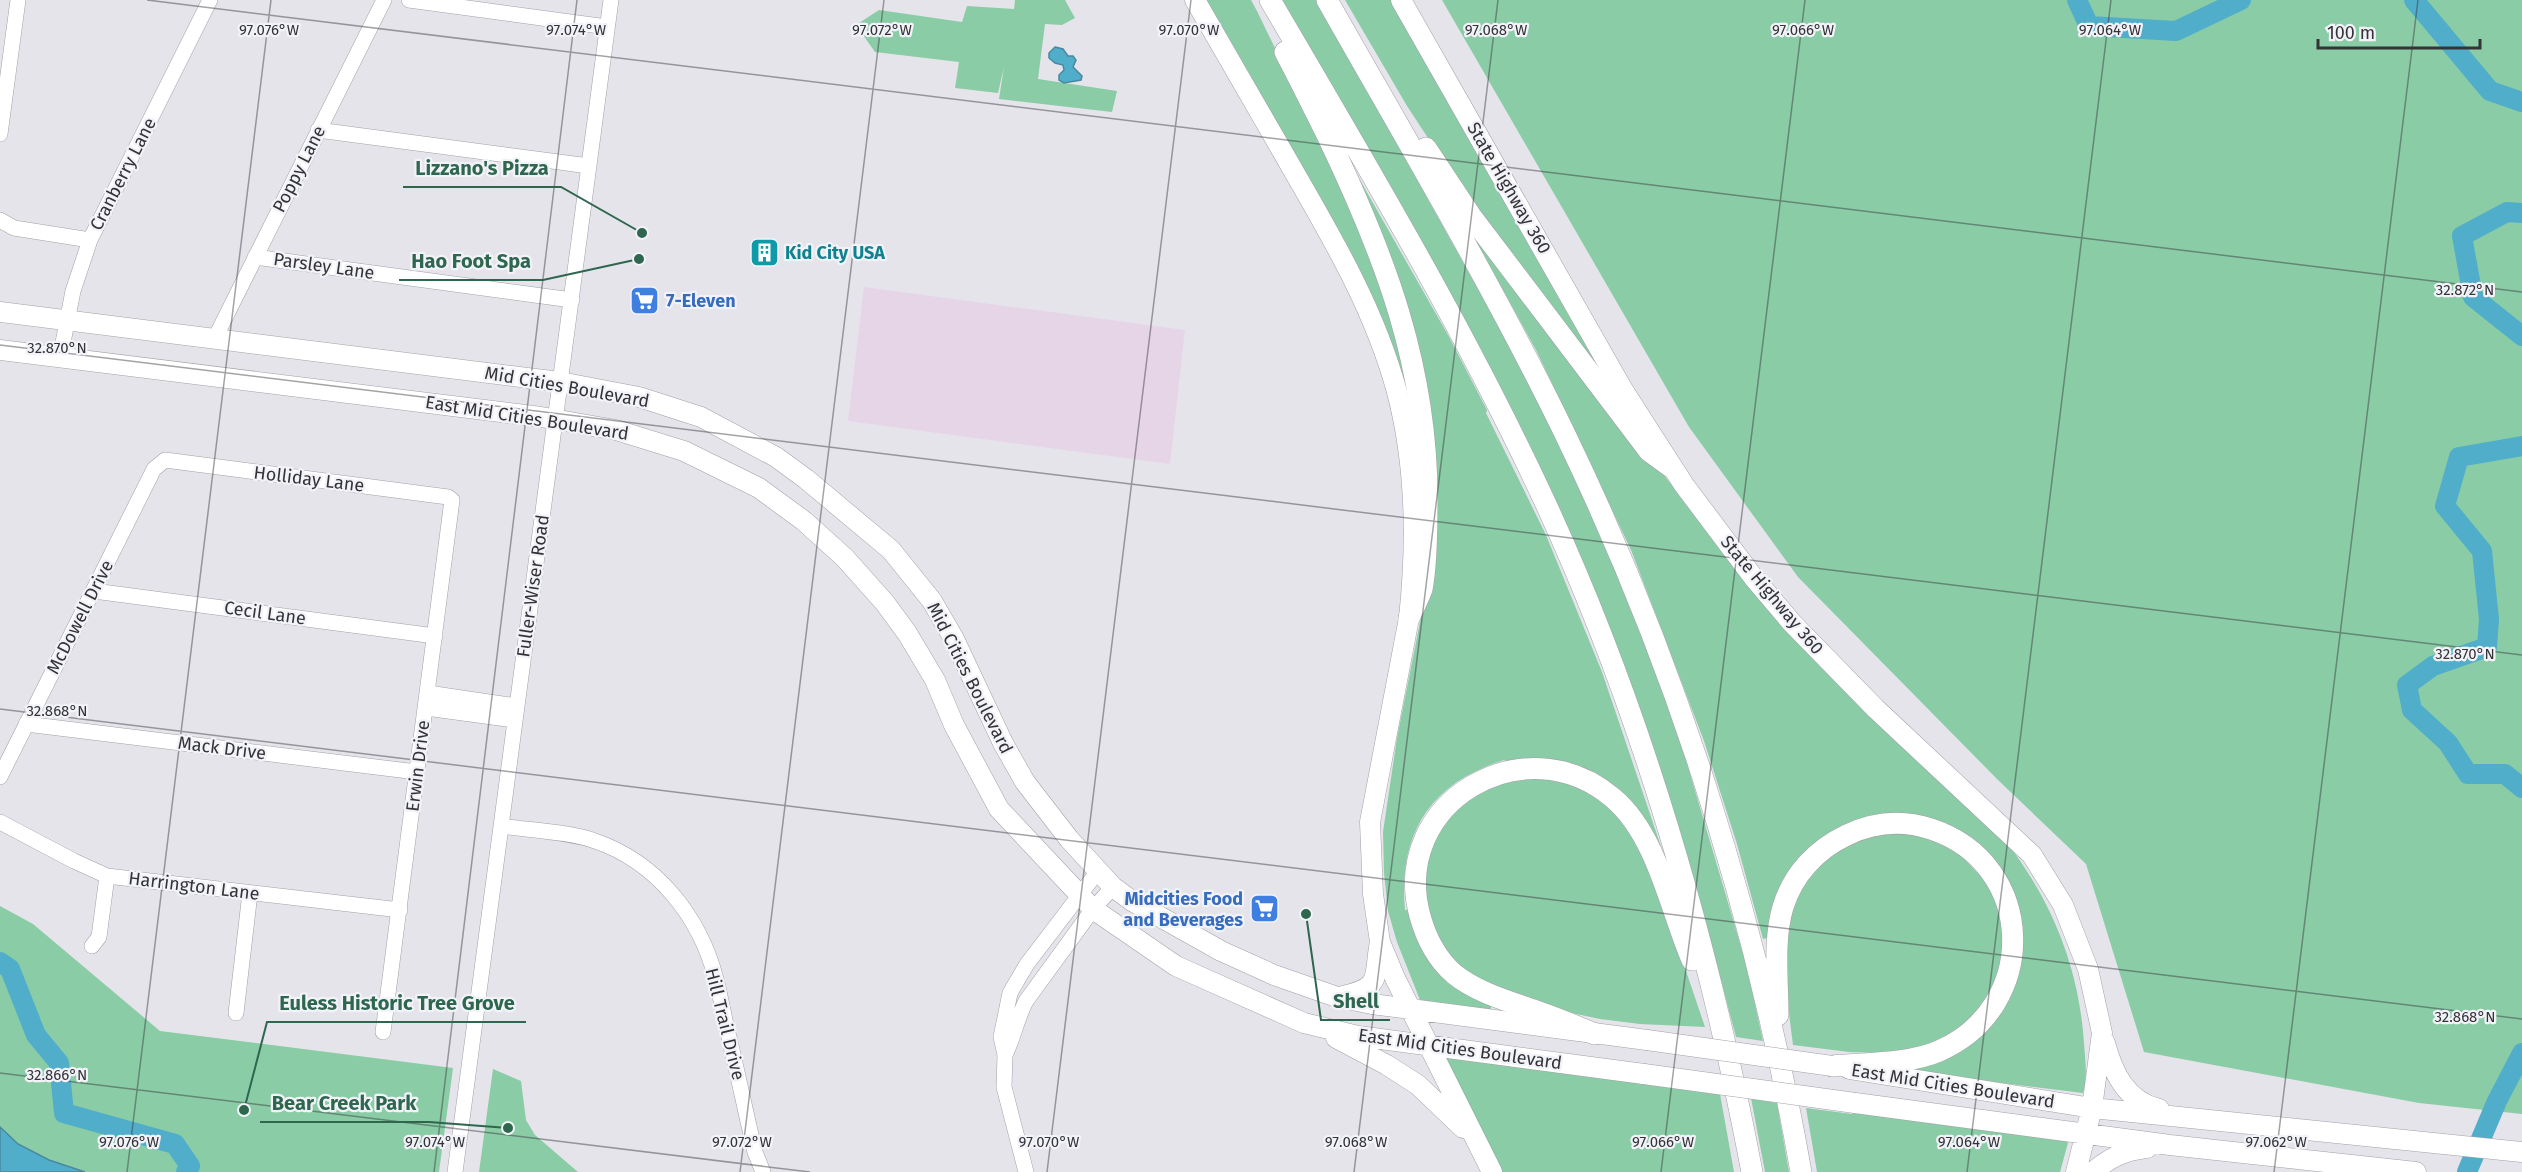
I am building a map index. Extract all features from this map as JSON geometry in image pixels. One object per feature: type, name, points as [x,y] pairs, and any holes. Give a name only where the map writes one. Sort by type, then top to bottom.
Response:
[{"type":"highway","points":[[1256,0],[1293,67],[1377,246],[1390,281],[1412,361],[1425,442],[1427,518],[1422,589],[1409,618]]},
{"type":"highway","points":[[1270,0],[1437,291],[1490,390],[1549,512],[1605,646],[1657,792],[1683,879],[1722,1026],[1752,1172]]},
{"type":"highway","points":[[1327,0],[1455,225],[1525,354],[1565,434],[1624,566],[1696,760],[1752,943],[1778,1048],[1801,1172]]},
{"type":"highway","points":[[1338,0],[1419,138],[1471,216],[1649,451],[1671,467]]},
{"type":"highway","points":[[1595,1034],[1473,987],[1453,973],[1441,960],[1424,930],[1417,905],[1416,886],[1421,848],[1434,822],[1452,800],[1474,784],[1497,773],[1522,768],[1571,773],[1615,799],[1632,820],[1645,842],[1722,1026]]},
{"type":"highway","points":[[1778,1048],[1778,934],[1781,916],[1794,882],[1811,859],[1833,842],[1860,829],[1890,823],[1919,825],[1947,834],[1970,849],[1988,867],[2002,891],[2011,917],[2013,944],[2010,971],[2000,994],[1989,1014],[1974,1030],[1937,1052],[1915,1058],[1832,1066]]},
{"type":"main road","points":[[1195,0],[1341,252],[1372,317],[1397,392],[1410,468],[1414,549],[1409,618],[1370,822],[1371,872],[1380,942],[1427,1046],[1492,1172]]},
{"type":"main road","name":"State Highway 360","points":[[1401,0],[1623,390],[1671,467],[1754,578],[1792,623],[1875,709],[2032,855],[2062,905],[2088,969],[2102,1033],[2092,1108],[2076,1172]]},
{"type":"main road","name":"Mid Cities Boulevard","points":[[0,312],[560,382],[639,397],[701,417],[776,457],[844,509],[891,550],[932,601],[954,639],[1003,743],[1025,782],[1113,887],[1153,913]]},
{"type":"main road","name":"East Mid Cities Boulevard","points":[[0,350],[555,419],[616,430],[693,455],[759,488],[804,521],[846,558],[885,603],[907,633],[935,680],[954,725],[999,809],[1078,895],[1094,909],[1176,966],[1304,1023],[1358,1036],[1427,1046],[2084,1135],[2416,1172]]},
{"type":"main road","name":"East Mid Cities Boulevard","points":[[1153,913],[1221,951],[1274,975],[1337,997],[1410,1009],[1832,1066],[2092,1108],[2522,1152]]},
{"type":"main road","points":[[1337,997],[1366,990],[1373,983],[1380,942]]},
{"type":"main road","points":[[1304,1023],[1387,1065],[1418,1085],[1473,1137]]},
{"type":"main road","points":[[2102,1033],[2112,1068],[2130,1094],[2138,1101],[2155,1108],[2220,1122]]},
{"type":"main road","points":[[2093,1172],[2117,1155],[2132,1149],[2170,1145]]},
{"type":"street","points":[[0,134],[18,0]]},
{"type":"street","name":"Cranberry Lane","points":[[60,358],[73,291],[90,240],[210,0]]},
{"type":"street","name":"Poppy Lane","points":[[215,339],[384,0]]},
{"type":"street","points":[[409,0],[607,27]]},
{"type":"street","name":"Fuller-Wiser Road","points":[[455,1172],[611,0]]},
{"type":"street","points":[[318,130],[589,166]]},
{"type":"street","points":[[0,220],[14,228],[90,240]]},
{"type":"street","name":"Parsley Lane","points":[[255,257],[572,300]]},
{"type":"street","name":"Holliday Lane","points":[[165,460],[448,497],[452,500]]},
{"type":"street","name":"McDowell Drive","points":[[0,777],[154,469],[165,460]]},
{"type":"street","name":"Erwin Drive","points":[[383,1032],[452,500]]},
{"type":"street","name":"Cecil Lane","points":[[94,591],[435,636]]},
{"type":"street","points":[[427,701],[516,713]]},
{"type":"street","name":"Mack Drive","points":[[26,724],[417,772]]},
{"type":"street","name":"Harrington Lane","points":[[0,822],[107,876],[400,910]]},
{"type":"street","name":"Hill Trail Drive","points":[[501,826],[592,839],[610,846],[636,860],[668,889],[684,908],[695,926],[716,978],[755,1152],[762,1172]]},
{"type":"street","points":[[1026,1172],[1004,1088],[1005,1055],[1001,1037],[1010,993],[1027,964],[1098,871]]},
{"type":"street","points":[[92,946],[99,937],[107,876]]},
{"type":"street","points":[[1005,1055],[1014,1037],[1026,1001],[1113,887]]},
{"type":"street","points":[[237,1013],[249,893]]},
{"type":"shaded area","points":[[864,287],[1185,330],[1170,464],[848,421]]},
{"type":"green space","points":[[1015,0],[1065,0],[1075,18],[1062,25],[1045,24],[1038,79],[1117,91],[1112,112],[999,99],[1004,67],[998,93],[955,88],[959,62],[875,52],[856,25],[879,10],[962,22],[967,6],[1014,9]]},
{"type":"green space","points":[[1204,0],[1251,0],[1257,11],[1374,252],[1417,423],[1401,386]]},
{"type":"green space","points":[[1281,0],[1317,0],[1527,377],[1609,553],[1671,709],[1747,967],[1763,1041],[1736,1037],[1697,889],[1673,810],[1585,576]]},
{"type":"green space","points":[[1345,0],[1393,0],[1616,392],[1468,199],[1407,106]]},
{"type":"green space","points":[[1442,0],[2522,0],[2522,1114],[2419,1103],[2144,1052],[2086,864],[1998,780],[1798,577],[1689,427]]},
{"type":"green space","points":[[1352,166],[1448,335],[1487,410],[1486,413],[1546,535],[1602,672],[1673,882],[1625,801],[1504,760],[1456,782],[1424,815],[1414,835],[1407,858],[1404,883],[1405,910],[1410,909],[1415,926],[1492,1002],[1490,1013],[1424,1003],[1420,1000],[1397,942],[1388,911],[1383,832],[1397,738],[1424,602],[1428,418]]},
{"type":"green space","points":[[1464,219],[1706,529],[2004,839],[2021,862],[2049,910],[2069,960],[2076,987],[2084,1043],[2086,1068],[2083,1093],[1912,1072],[1913,1064],[1964,1044],[2019,945],[1961,837],[1838,831],[1771,937],[1763,939],[1737,844],[1704,741],[1631,550],[1536,350]]},
{"type":"green space","points":[[1506,778],[1561,778],[1610,806],[1630,832],[1646,861],[1663,903],[1705,1027],[1640,1024],[1567,1012],[1475,980],[1439,945],[1422,893],[1431,841],[1461,801]]},
{"type":"green space","points":[[1868,834],[1923,834],[1952,846],[1992,888],[2005,928],[1997,984],[1967,1025],[1924,1047],[1879,1053],[1793,1045],[1784,974],[1785,922],[1793,897],[1823,857]]},
{"type":"green space","points":[[0,906],[33,924],[160,1031],[453,1068],[439,1172],[0,1172]]},
{"type":"green space","points":[[1443,1055],[1720,1094],[1734,1172],[1501,1172]]},
{"type":"green space","points":[[493,1069],[521,1081],[526,1120],[535,1135],[578,1172],[479,1172]]},
{"type":"green space","points":[[1751,1098],[1777,1103],[1789,1172],[1765,1172]]},
{"type":"green space","points":[[1806,1108],[1852,1114],[1854,1110],[2056,1140],[2064,1138],[2068,1143],[2060,1172],[1817,1172]]},
{"type":"water","points":[[1055,47],[1063,49],[1068,56],[1073,56],[1076,60],[1073,67],[1082,76],[1081,80],[1064,83],[1059,80],[1059,75],[1064,70],[1063,65],[1049,58],[1049,53]]},
{"type":"water","points":[[0,1127],[18,1144],[49,1160],[85,1172],[0,1172]]},
{"type":"waterway","points":[[2077,0],[2089,26],[2176,31],[2241,0]]},
{"type":"waterway","points":[[2414,0],[2490,91],[2522,102]]},
{"type":"waterway","points":[[2522,213],[2507,212],[2462,236],[2473,297],[2522,336]]},
{"type":"waterway","points":[[2522,446],[2459,457],[2445,506],[2482,551],[2489,619],[2487,647],[2433,666],[2407,685],[2412,710],[2448,743],[2468,774],[2505,774],[2522,788]]},
{"type":"waterway","points":[[0,962],[10,969],[36,1035],[59,1063],[64,1113],[175,1144],[190,1166],[186,1172]]},
{"type":"waterway","points":[[2467,1172],[2497,1101],[2522,1053]]},
{"type":"place","name":"Lizzano's Pizza","points":[[642,233]]},
{"type":"place","name":"Kid City USA","points":[[764,253]]},
{"type":"place","name":"Hao Foot Spa","points":[[639,259]]},
{"type":"place","name":"7-Eleven","points":[[645,301]]},
{"type":"place","name":"Midcities Food and Beverages","points":[[1264,909]]},
{"type":"place","name":"Shell","points":[[1306,914]]},
{"type":"place","name":"Euless Historic Tree Grove","points":[[244,1110]]},
{"type":"place","name":"Bear Creek Park","points":[[508,1128]]}]
